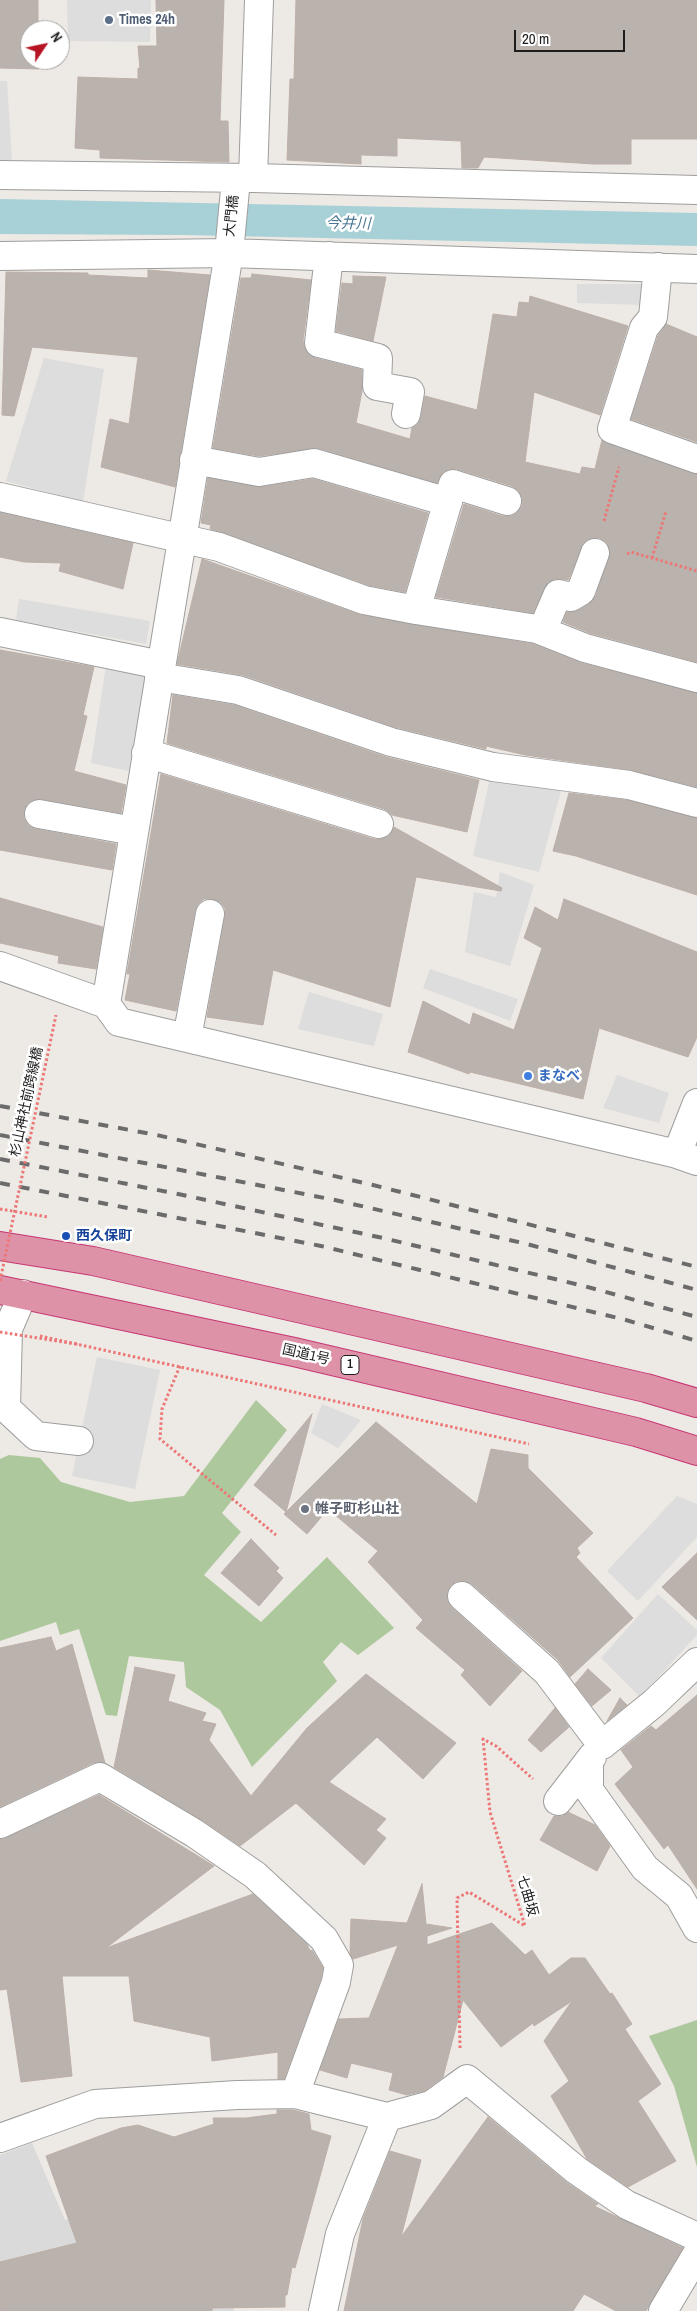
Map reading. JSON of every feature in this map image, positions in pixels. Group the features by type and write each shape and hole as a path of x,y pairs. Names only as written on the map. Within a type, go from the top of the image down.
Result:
{"highway":[{"path":"0,1246 93,1261 646,1388 697,1403"},
{"name":"国道1号","path":"8,1288 294,1352 636,1432 697,1451"}],"street":[{"name":"大門橋","path":"106,1004 194,460 229,253 244,178 259,0"},
{"path":"0,175 244,178 697,190"},
{"path":"0,256 229,253 697,269"},
{"path":"329,256 319,344 378,358 377,386 410,392 406,414"},
{"path":"658,267 653,318 644,328 612,430 697,459"},
{"path":"194,460 259,472 314,463 448,502"},
{"path":"416,610 453,484 507,501"},
{"path":"0,497 182,537 219,547 364,600 539,630 585,648 697,678"},
{"path":"539,630 558,594 571,597 581,591 595,553"},
{"path":"0,632 238,690 390,742 493,767 629,785 697,803"},
{"path":"146,753 379,824"},
{"path":"39,814 134,831"},
{"path":"187,1038 210,914"},
{"path":"0,966 106,1004 119,1022 687,1158 697,1104"},
{"path":"8,1288 3,1330 6,1408 36,1436 79,1441"},
{"path":"462,1596 548,1672 595,1753 589,1790 645,1868 679,1896 696,1926"},
{"path":"558,1801 595,1753 654,1703 697,1662"},
{"path":"0,1824 100,1777 194,1833 255,1875 324,1939 339,1965 336,1982 295,2094"},
{"path":"0,2138 95,2104 237,2095 295,2094 387,2117 432,2105 464,2067 576,2170 620,2200 697,2237"},
{"path":"323,2311 340,2234 387,2117"},
{"path":"663,2311 697,2254"}],"path":[{"path":"629,435 595,553 622,556 631,552 697,570"},
{"path":"652,558 666,511"},
{"name":"杉山神社前跨線橋","path":"8,1288 56,1015"},
{"path":"3,1330 75,1344"},
{"path":"3,1330 180,1366 531,1444"},
{"path":"180,1366 162,1409 160,1439 276,1535"},
{"name":"七曲坂","path":"464,2067 457,1898 469,1892 525,1926 490,1812 483,1739 496,1746 558,1801"}],"shaded area":[{"name":"Times 24h","path":"67,0 151,0 150,42 70,41 70,20 67,20"},
{"path":"0,81 7,81 12,160 0,160"},
{"path":"577,284 648,284 644,305 577,303"},
{"path":"44,358 104,369 83,502 6,481"},
{"path":"19,599 150,621 146,644 16,620"},
{"path":"106,666 146,675 129,771 91,763"},
{"path":"490,778 561,791 539,872 473,856"},
{"path":"500,872 534,885 510,966 465,952 474,892 496,897"},
{"path":"430,969 518,999 510,1021 423,988"},
{"path":"309,992 383,1014 374,1046 298,1029"},
{"path":"617,1075 669,1093 659,1123 603,1108"},
{"path":"97,1357 160,1370 135,1489 72,1476"},
{"path":"322,1404 361,1420 338,1448 311,1433"},
{"path":"677,1496 697,1504 697,1537 638,1601 607,1571"},
{"path":"658,1594 697,1630 697,1635 640,1697 601,1658"},
{"path":"32,2143 65,2220 174,2184 237,2244 234,2311 0,2311 0,2155"}],"green space":[{"path":"256,1400 287,1430 222,1513 241,1532 204,1575 261,1622 327,1557 394,1628 358,1655 341,1642 323,1662 337,1681 252,1767 220,1710 186,1687 184,1662 129,1656 117,1716 106,1715 79,1629 60,1635 56,1622 0,1641 0,1459 9,1455 40,1458 61,1482 130,1502 184,1496"},
{"path":"697,2020 697,2167 674,2086 649,2036"}],"water":[{"name":"今井川","path":"0,199 697,213 697,246 183,235 0,234"}],"building":[{"path":"0,0 38,0 38,20 20,20 20,69 0,68"},
{"path":"156,0 224,0 220,121 228,121 229,162 100,158 100,150 75,148 78,77 138,79 138,68 140,69 138,46 157,46"},
{"path":"296,0 697,0 697,139 631,139 631,164 593,164 484,157 478,168 462,168 461,141 397,138 397,156 361,155 361,164 287,160 290,79 294,79"},
{"path":"148,270 210,275 175,487 101,467 110,419 129,424 138,357 32,347 14,416 2,415 6,272 88,273 88,275 148,278"},
{"path":"252,274 311,280 303,341 305,349 315,358 362,370 362,391 356,423 410,439 412,428 418,424 421,417 425,396 477,410 493,314 517,317 519,302 529,303 530,296 628,326 600,415 534,392 525,462 580,474 582,467 595,469 602,440 697,474 697,662 590,633 563,622 567,612 579,610 589,604 596,596 610,551 607,543 600,538 592,538 585,541 568,580 555,579 548,582 533,613 436,597 464,504 502,516 511,516 517,513 522,506 522,498 519,491 512,486 457,469 449,469 443,472 437,483 318,448 259,456 213,448 241,278 251,278"},
{"path":"353,276 386,277 373,341 336,331 342,283 353,284"},
{"path":"666,324 697,337 697,442 631,419 658,336"},
{"path":"208,478 261,487 313,479 428,513 405,592 368,585 210,529 211,525 201,523"},
{"path":"0,513 133,543 123,589 59,571 61,563 24,562 0,557"},
{"path":"202,559 361,615 533,644 581,663 697,693 697,787 631,770 525,755 486,746 486,749 395,727 243,675 177,664"},
{"path":"0,650 94,667 83,715 87,716 74,771 126,785 121,813 41,799 33,800 27,804 24,811 24,819 29,826 36,829 116,844 112,870 0,850"},
{"path":"173,695 234,705 386,757 479,780 467,832 392,815 384,809 167,743"},
{"path":"161,774 374,839 382,839 389,836 394,827 502,888 501,891 416,877 390,1007 273,970 263,1025 207,1017 225,916 225,908 220,902 212,899 204,899 198,904 195,911 176,1011 125,1000 130,974 127,974"},
{"path":"569,793 626,800 697,818 697,895 576,856 553,851"},
{"path":"0,898 103,927 96,969 58,963 59,956 0,943"},
{"path":"564,899 697,952 697,1037 688,1057 599,1028 583,1099 470,1072 469,1074 408,1052 423,1001 470,1025 473,1013 514,1030 542,948 524,938 535,907 558,920"},
{"path":"312,1414 286,1512 254,1485"},
{"path":"376,1422 477,1504 491,1449 528,1455 528,1468 593,1533 577,1548 580,1553 576,1557 633,1618 570,1677 558,1660 472,1584 465,1581 457,1581 450,1586 447,1593 447,1600 451,1607 522,1671 490,1706 461,1675 465,1670 416,1628 423,1620 368,1562 378,1551 328,1509 307,1534 284,1514"},
{"path":"251,1539 279,1568 276,1571 283,1578 259,1606 221,1573"},
{"path":"697,1553 697,1620 662,1587"},
{"path":"51,1637 56,1651 72,1644 105,1763 93,1763 0,1807 0,1648"},
{"path":"135,1667 175,1675 168,1701 206,1713 202,1721 216,1724 209,1740 251,1796 307,1728 366,1674 456,1743 423,1779 377,1737 329,1782 386,1819 376,1830 386,1838 364,1865 296,1803 240,1846 202,1820 114,1767"},
{"path":"588,1669 611,1690 592,1706 575,1684"},
{"path":"697,1695 697,1889 668,1845 664,1849 615,1784 633,1767 621,1750 651,1726 656,1730"},
{"path":"620,1698 627,1705 607,1721"},
{"path":"555,1708 569,1727 541,1752 528,1740"},
{"path":"99,1795 214,1866 106,1948 253,1894 307,1944 310,1951 312,1950 323,1968 321,1978 284,2079 278,2079 278,2052 212,2061 210,2037 134,2021 129,1976 62,1976 72,2076 21,2082 7,1989 0,1990 0,1839"},
{"path":"568,1812 595,1825 610,1846 597,1871 540,1840 554,1816 563,1816"},
{"path":"422,1884 426,1924 452,1928 427,1936 427,1945 492,1923 525,1955 532,1950 549,1975 571,1958 585,1958 610,1994 612,1993 632,2024 625,2029 661,2084 638,2101 676,2161 628,2187 587,2159 551,2096 569,2081 544,2041 572,2001 534,2026 533,2023 501,2047 463,2000 443,2077 424,2091 407,2095 389,2090 393,2073 351,2063 347,2078 320,2070 339,2019 369,2018 398,1945 353,1959 350,1954 351,1919 407,1923"},
{"path":"277,2110 293,2110 309,2114 311,2130 331,2136 295,2268 292,2267 287,2295 285,2295 285,2307 212,2308 212,2311 0,2311 0,2262 77,2243 46,2156 121,2128 138,2125 174,2137 214,2124 213,2118 246,2118 277,2114"},
{"path":"488,2117 566,2182 598,2204 594,2206 683,2248 646,2311 616,2311 584,2294 573,2311 344,2311 363,2219 390,2151 421,2160 401,2237"}],"railway":[{"path":"0,1106 157,1135 373,1185 697,1267"},
{"path":"0,1135 335,1200 527,1244 697,1290"},
{"path":"0,1159 178,1194 383,1238 584,1286 697,1317"},
{"path":"0,1183 321,1246 626,1320 697,1341"}],"place":[{"name":"Times 24h","path":"109,20"},
{"name":"まなべ","path":"528,1076"},
{"name":"西久保町","path":"66,1236"},
{"name":"帷子町杉山社","path":"305,1509"}]}
